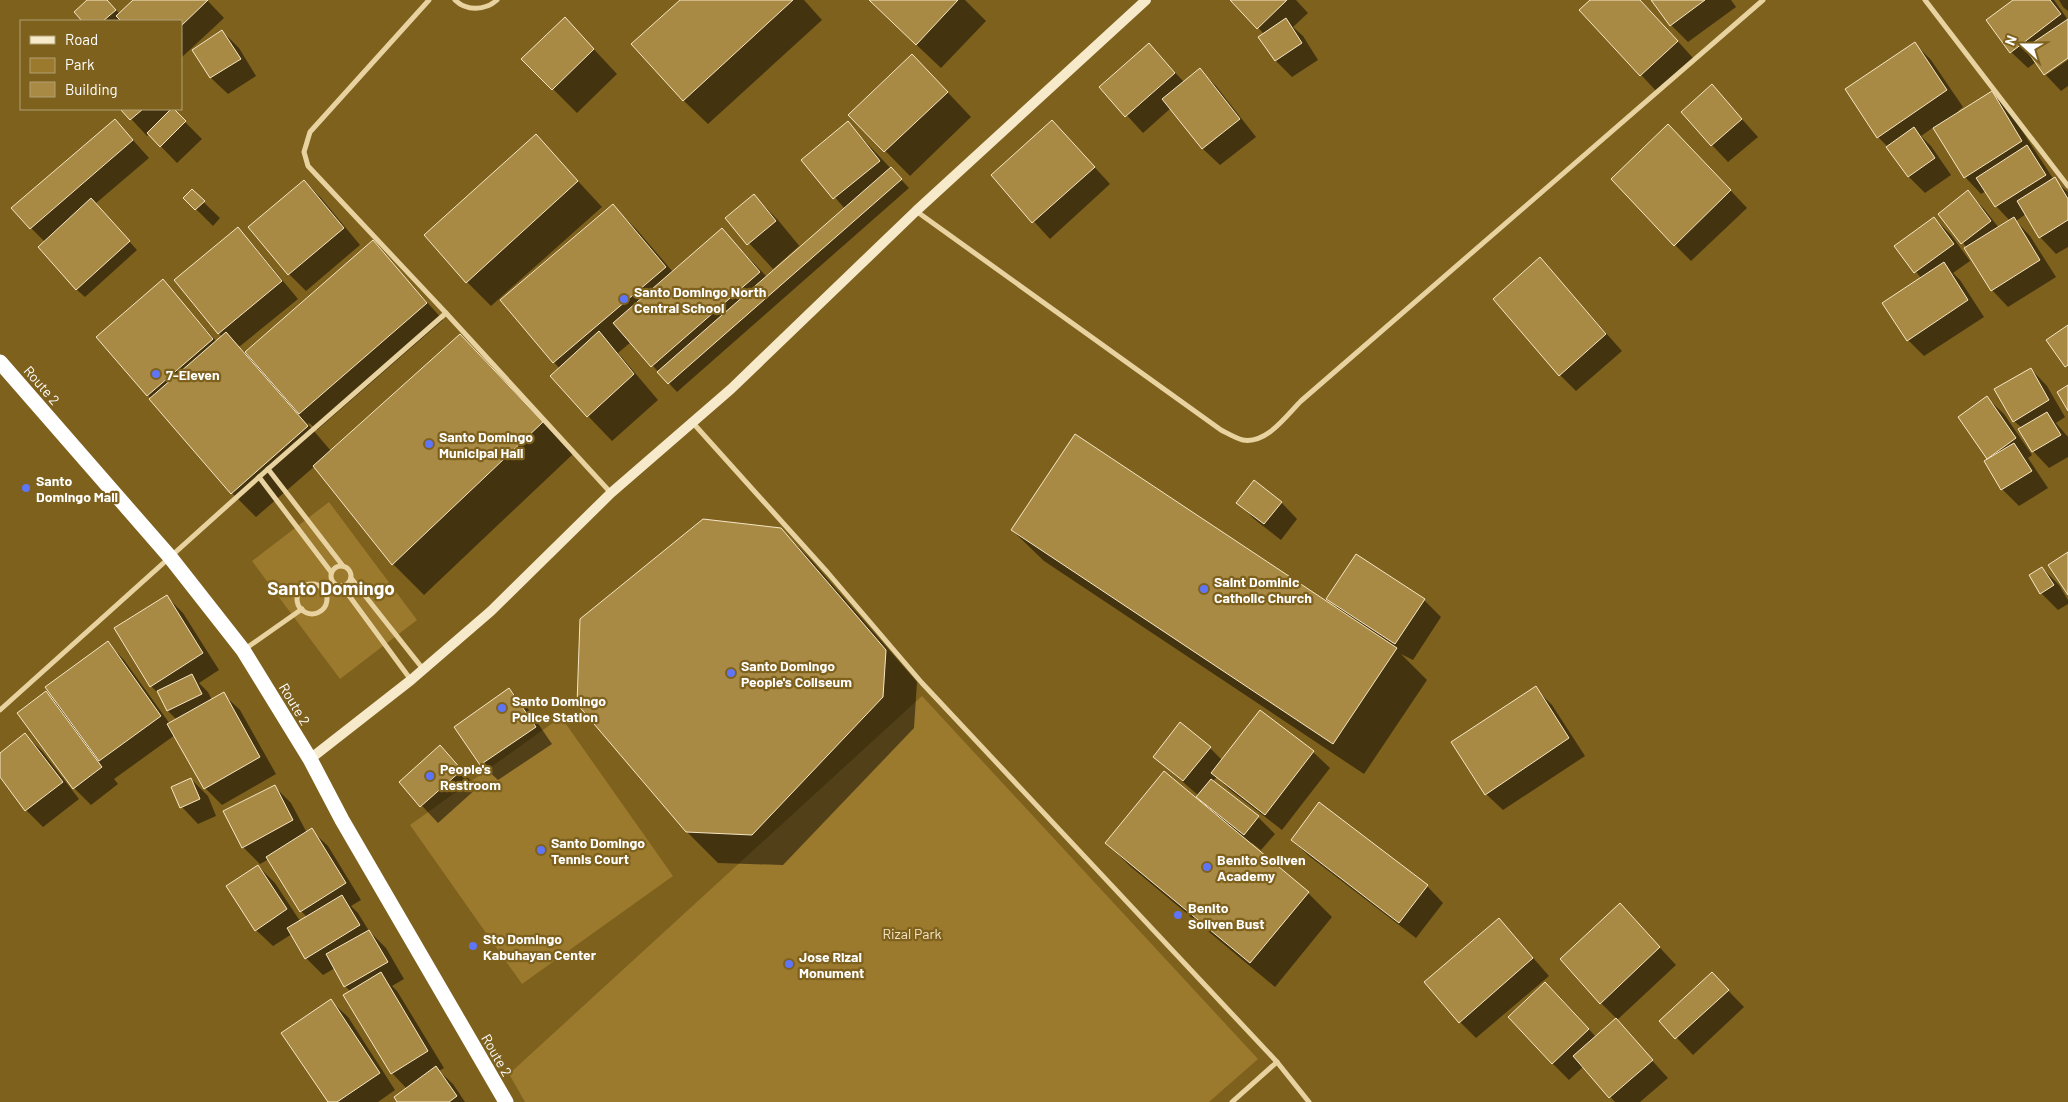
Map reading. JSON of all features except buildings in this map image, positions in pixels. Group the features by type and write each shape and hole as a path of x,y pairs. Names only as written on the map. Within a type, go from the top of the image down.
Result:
{"highway":[{"name":"Route 2","path":"0,362 170,557 243,650 310,759 347,828 506,1102"}],"street":[{"path":"429,0 310,132 304,152 308,166 611,493"},
{"path":"455,0 463,7 473,9 497,0"},
{"path":"310,759 411,680 491,611 611,493 693,423 916,211 1146,0"},
{"path":"916,211 1220,430 1241,440 1254,440 1271,431 1301,401 1763,0"},
{"path":"1925,0 2068,186"},
{"path":"0,710 268,469 446,313"},
{"path":"693,423 828,573 922,682 1277,1062 1309,1102"},
{"path":"268,469 342,566 349,569 351,578 423,669"},
{"path":"260,477 332,572 333,583"},
{"path":"332,572 336,567 342,566"},
{"path":"342,586 348,584 351,578"},
{"path":"323,589 333,583 342,586 411,680"},
{"path":"311,584 320,586 323,589 327,598 320,612 311,613 302,609 299,605 298,596 303,588 311,584"},
{"path":"243,650 302,609"},
{"path":"1232,1102 1277,1062"}],"green space":[{"path":"329,502 417,620 340,679 252,561"},
{"name":"Rizal Park","path":"922,696 1258,1059 1209,1102 525,1102 509,1074"},
{"name":"Santo Domingo Tennis Court","path":"561,717 673,876 522,984 410,825"}],"place":[{"name":"Santo Domingo North Central School","path":"624,299"},
{"name":"7-Eleven","path":"156,374"},
{"name":"Santo Domingo Municipal Hall","path":"429,444"},
{"name":"Santo Domingo Mall","path":"26,488"},
{"name":"Saint Dominic Catholic Church","path":"1204,589"},
{"name":"Santo Domingo People's Coliseum","path":"731,673"},
{"name":"Santo Domingo Police Station","path":"502,708"},
{"name":"People's Restroom","path":"430,776"},
{"name":"Santo Domingo Tennis Court","path":"541,850"},
{"name":"Benito Soliven Academy","path":"1207,867"},
{"name":"Benito Soliven Bust","path":"1178,915"},
{"name":"Sto Domingo Kabuhayan Center","path":"473,946"},
{"name":"Jose Rizal Monument","path":"789,964"}],"district":[{"name":"Santo Domingo","path":"331,587"}]}
